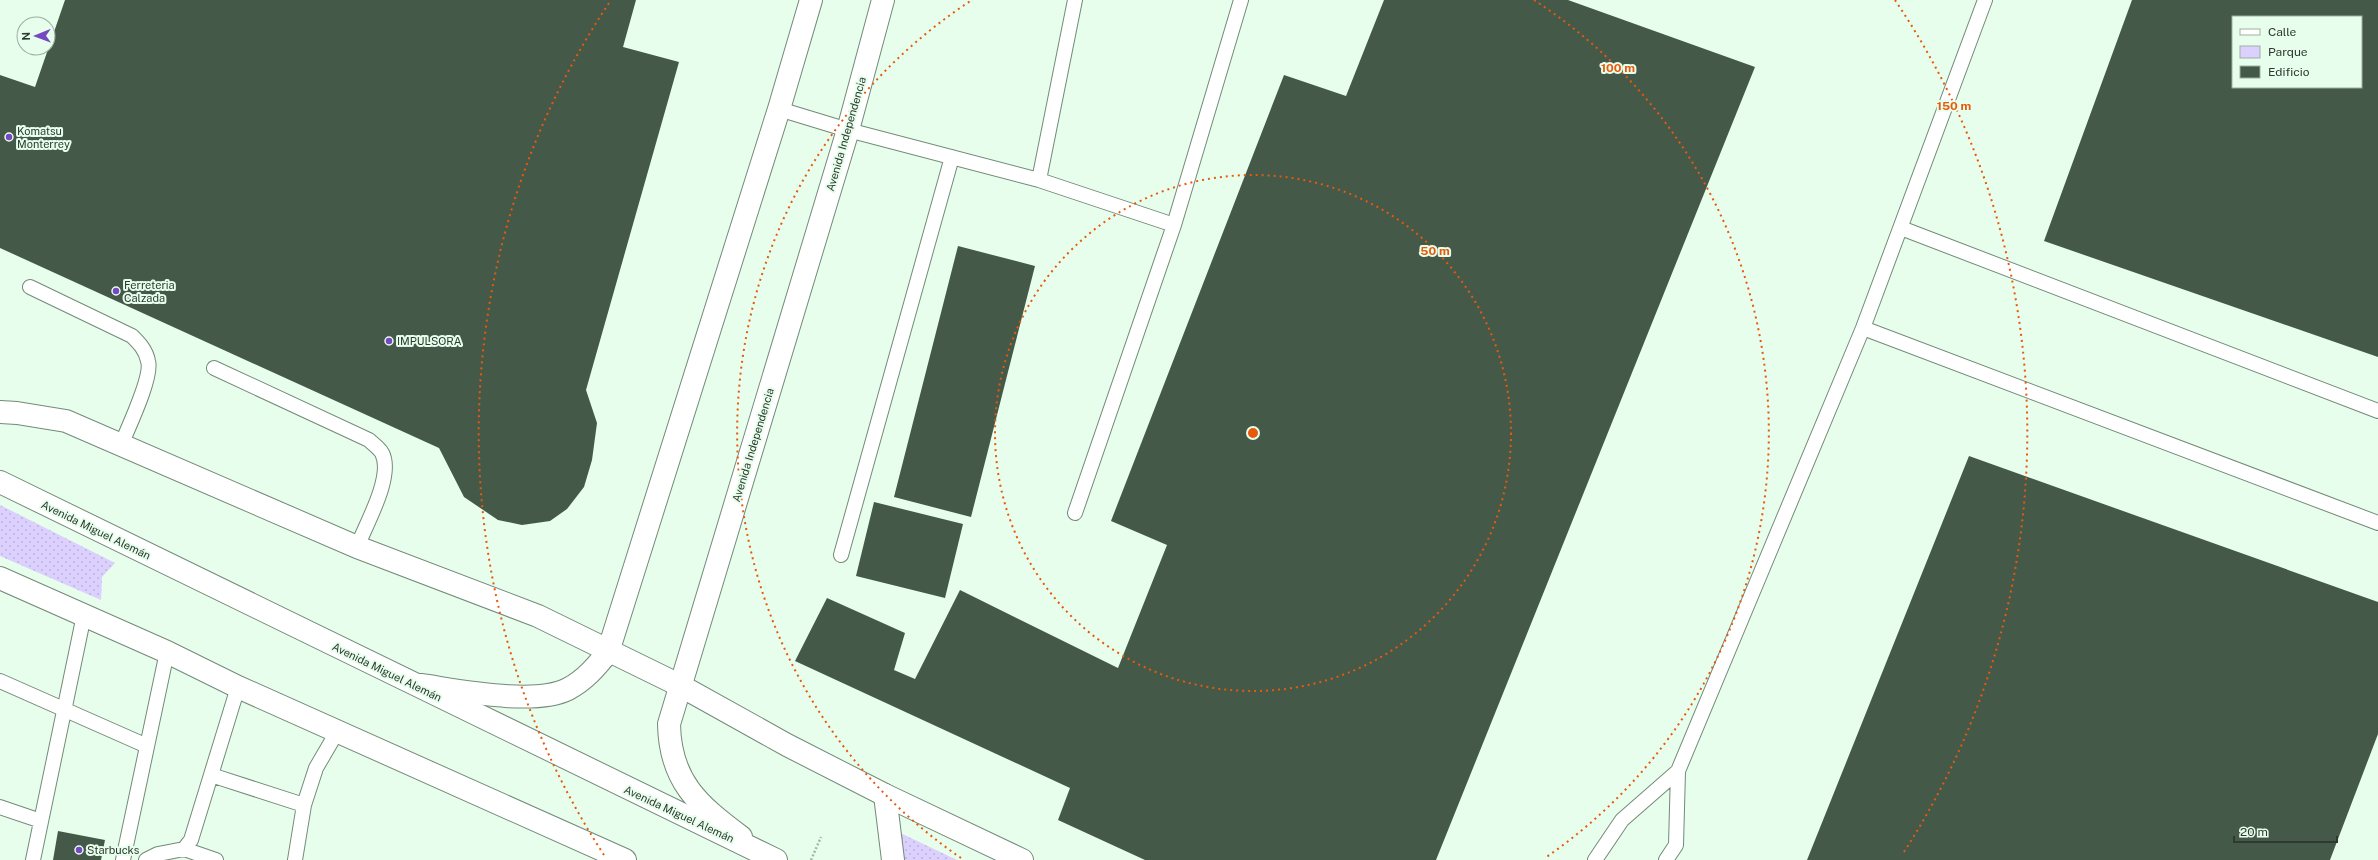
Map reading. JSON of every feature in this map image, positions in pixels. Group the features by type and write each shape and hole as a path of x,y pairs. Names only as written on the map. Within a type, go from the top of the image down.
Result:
{"main road":[{"path":"413,684 500,696 539,696 566,690 588,677 608,652 779,109 811,0"},
{"name":"Avenida Independencia","path":"771,858 716,818 679,776 669,743 669,724 848,130 883,0"},
{"path":"0,412 17,413 66,421 357,547 538,616 608,652 681,686 787,745 885,795 1022,860"},
{"name":"Avenida Miguel Alemán","path":"0,482 771,858"},
{"path":"0,578 167,652 238,687 337,732 625,860"},
{"path":"885,795 893,860"}],"lane":[{"path":"1038,180 1075,0"},
{"path":"1075,513 1174,225 1241,0"},
{"path":"1666,860 1676,845 1678,771 1863,328 1985,0"},
{"path":"779,109 848,130 1038,180 1174,225"},
{"path":"841,555 952,157"},
{"path":"1900,228 2378,411"},
{"path":"30,287 132,336 144,348 149,362 147,380 121,445"},
{"path":"1863,328 2378,523"},
{"path":"214,368 369,440 382,453 386,470 357,547"},
{"path":"33,860 84,615"},
{"path":"123,860 167,652"},
{"path":"0,681 147,746"},
{"path":"184,849 191,840 238,687"},
{"path":"295,860 304,805 316,768 337,732"},
{"path":"1595,860 1622,820 1678,771"},
{"path":"211,775 304,805"},
{"path":"0,807 41,821"},
{"path":"146,860 158,854 184,849 216,860"}],"path":[{"path":"811,860 821,837"}],"green space":[{"path":"0,505 115,563 102,577 101,600 0,556"},
{"path":"894,830 957,860 905,860"}],"building":[{"path":"65,0 636,0 623,47 679,62 586,390 597,423 592,460 584,487 567,509 550,521 522,525 498,520 464,497 439,448 0,248 0,75 35,87 46,56 56,56 56,26"},
{"path":"1384,0 1568,0 1755,67 1436,860 1145,860 1058,820 1070,788 795,661 827,598 905,633 894,670 915,679 960,590 1118,668 1167,545 1111,521 1284,75 1346,96"},
{"path":"2132,0 2378,0 2378,357 2044,241"},
{"path":"958,246 1035,266 971,517 894,497"},
{"path":"1969,456 2378,602 2378,734 2330,860 1807,860"},
{"path":"874,502 963,524 945,598 856,576"},
{"name":"Starbucks","path":"58,831 105,840 101,860 53,860"}],"place":[{"name":"Komatsu Monterrey","path":"9,137"},
{"name":"Ferreteria Calzada","path":"116,291"},
{"name":"IMPULSORA","path":"389,341"},
{"name":"Starbucks","path":"79,850"}]}
